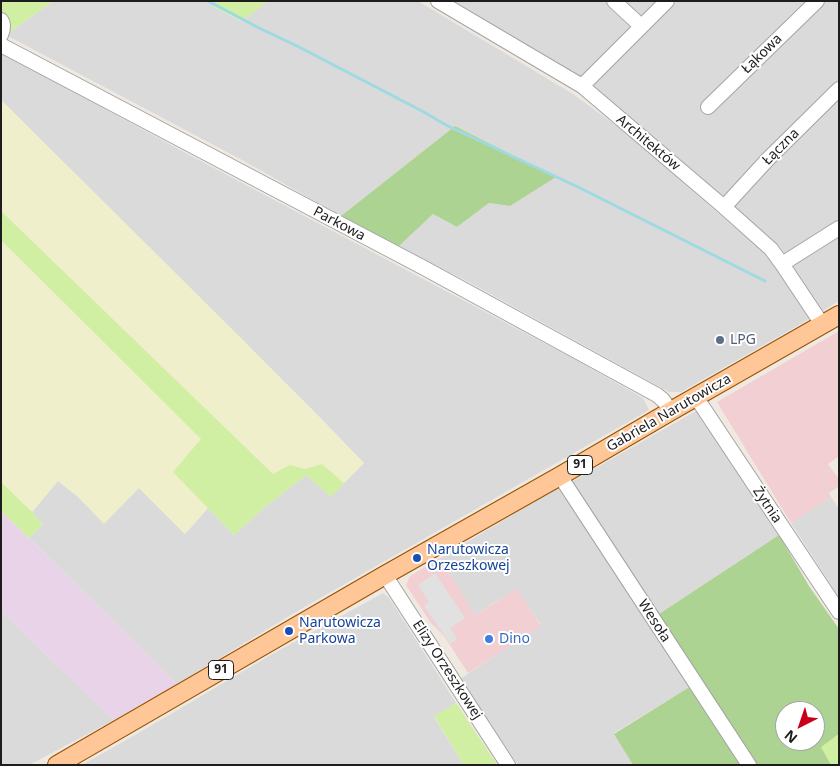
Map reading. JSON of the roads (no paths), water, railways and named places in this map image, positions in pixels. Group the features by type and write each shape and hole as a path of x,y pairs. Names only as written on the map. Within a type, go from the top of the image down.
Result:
{"main road":[{"name":"Gabriela Narutowicza","path":"57,765 839,315"}],"street":[{"name":"Architektów","path":"438,1 582,86 771,249 822,324"},
{"path":"614,1 641,26"},
{"path":"582,86 667,1"},
{"name":"Łąkowa","path":"708,107 817,1"},
{"path":"1,20 3,31 1,35"},
{"name":"Parkowa","path":"1,45 648,390 663,400 672,411"},
{"name":"Łączna","path":"724,207 768,159 839,89"},
{"path":"782,264 839,228"},
{"name":"Żytnia","path":"696,397 839,612"},
{"name":"Wesoła","path":"560,476 749,765"},
{"name":"Elizy Orzeszkowej","path":"386,575 508,765"}],"waterway":[{"path":"208,1 446,125 580,188 765,281"}],"place":[{"name":"LPG","path":"720,340"},
{"name":"Narutowicza Orzeszkowej","path":"417,558"},
{"name":"Narutowicza Parkowa","path":"289,631"},
{"name":"Dino","path":"489,639"}]}
